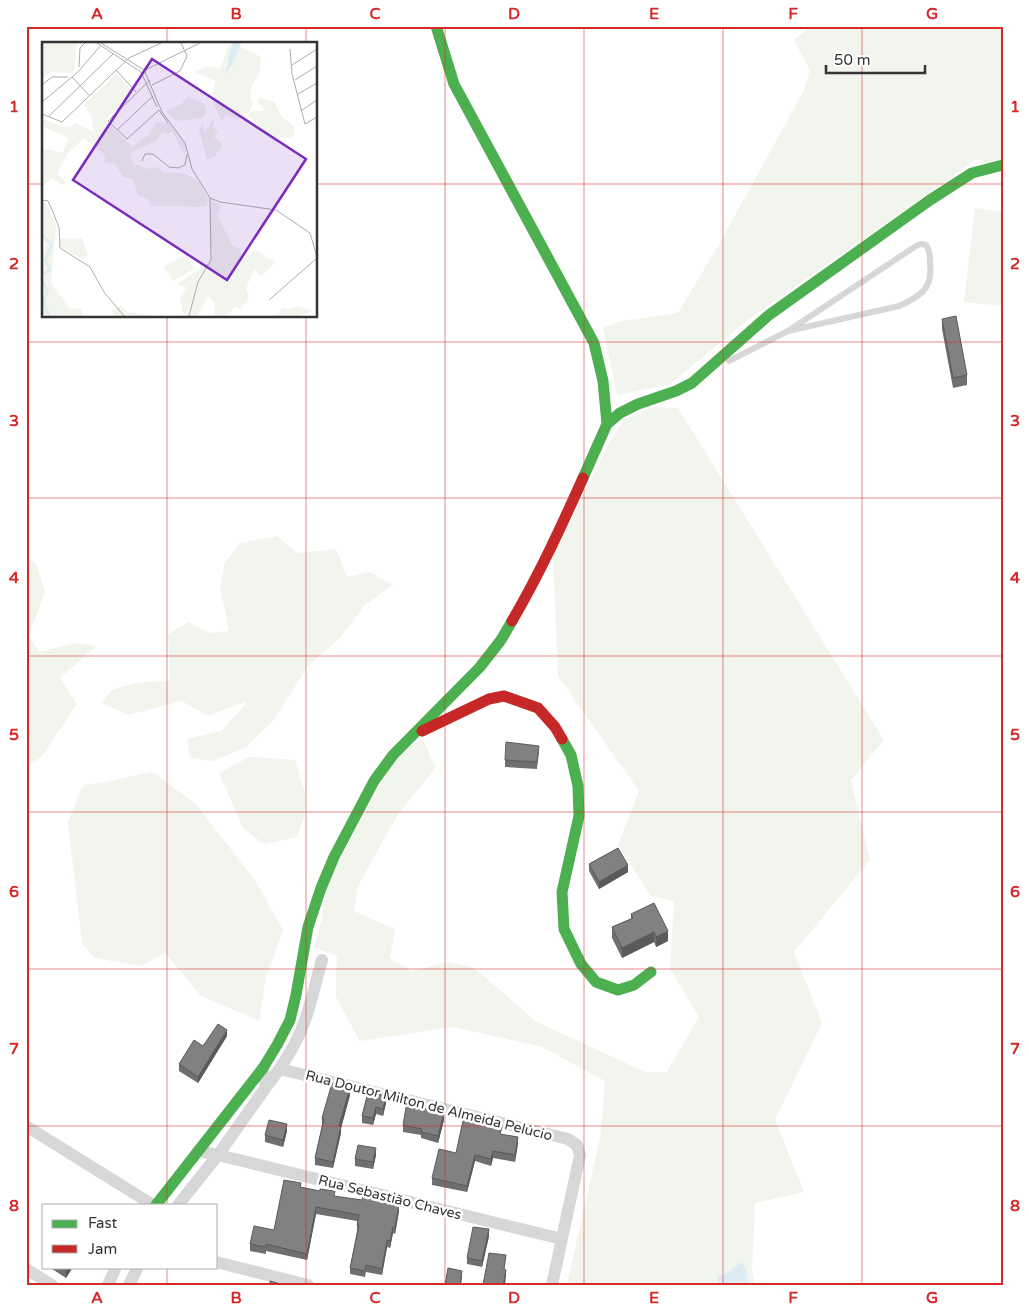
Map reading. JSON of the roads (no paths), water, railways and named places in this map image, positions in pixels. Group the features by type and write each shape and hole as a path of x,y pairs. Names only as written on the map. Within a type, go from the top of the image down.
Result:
{"street":[{"path":"436,26 454,84 594,343 603,381 607,424"},
{"path":"155,1204 263,1068 277,1045 290,1020 308,927 321,888 334,857 374,781 393,755 480,667 501,640 529,592 554,542 607,424 620,413 638,404 676,391 692,383 768,315 930,200 972,173 1003,166"},
{"path":"412,736 489,699 504,696 538,708 555,726 571,755 578,786 578,816 562,892 564,929 580,964 596,982 618,990 634,985 651,972"},
{"path":"179,1204 218,1155 280,1069 297,1040 322,960"},
{"path":"263,1068 266,1087"},
{"name":"Rua Doutor Milton de Almeida Pelúcio","path":"280,1069 568,1138 577,1145 580,1155 562,1239"},
{"path":"26,1126 152,1204"},
{"name":"Rua Sebastião Chaves","path":"198,1151 562,1239"},
{"path":"552,1285 562,1239"},
{"path":"218,1263 260,1279 308,1285"},
{"path":"108,1285 116,1268"},
{"path":"129,1285 138,1268"},
{"path":"26,1270 52,1285"}],"lane":[{"path":"704,373 788,331 916,246 926,245 929,250 931,273 928,284 924,291 913,300 899,306 788,331"}]}
